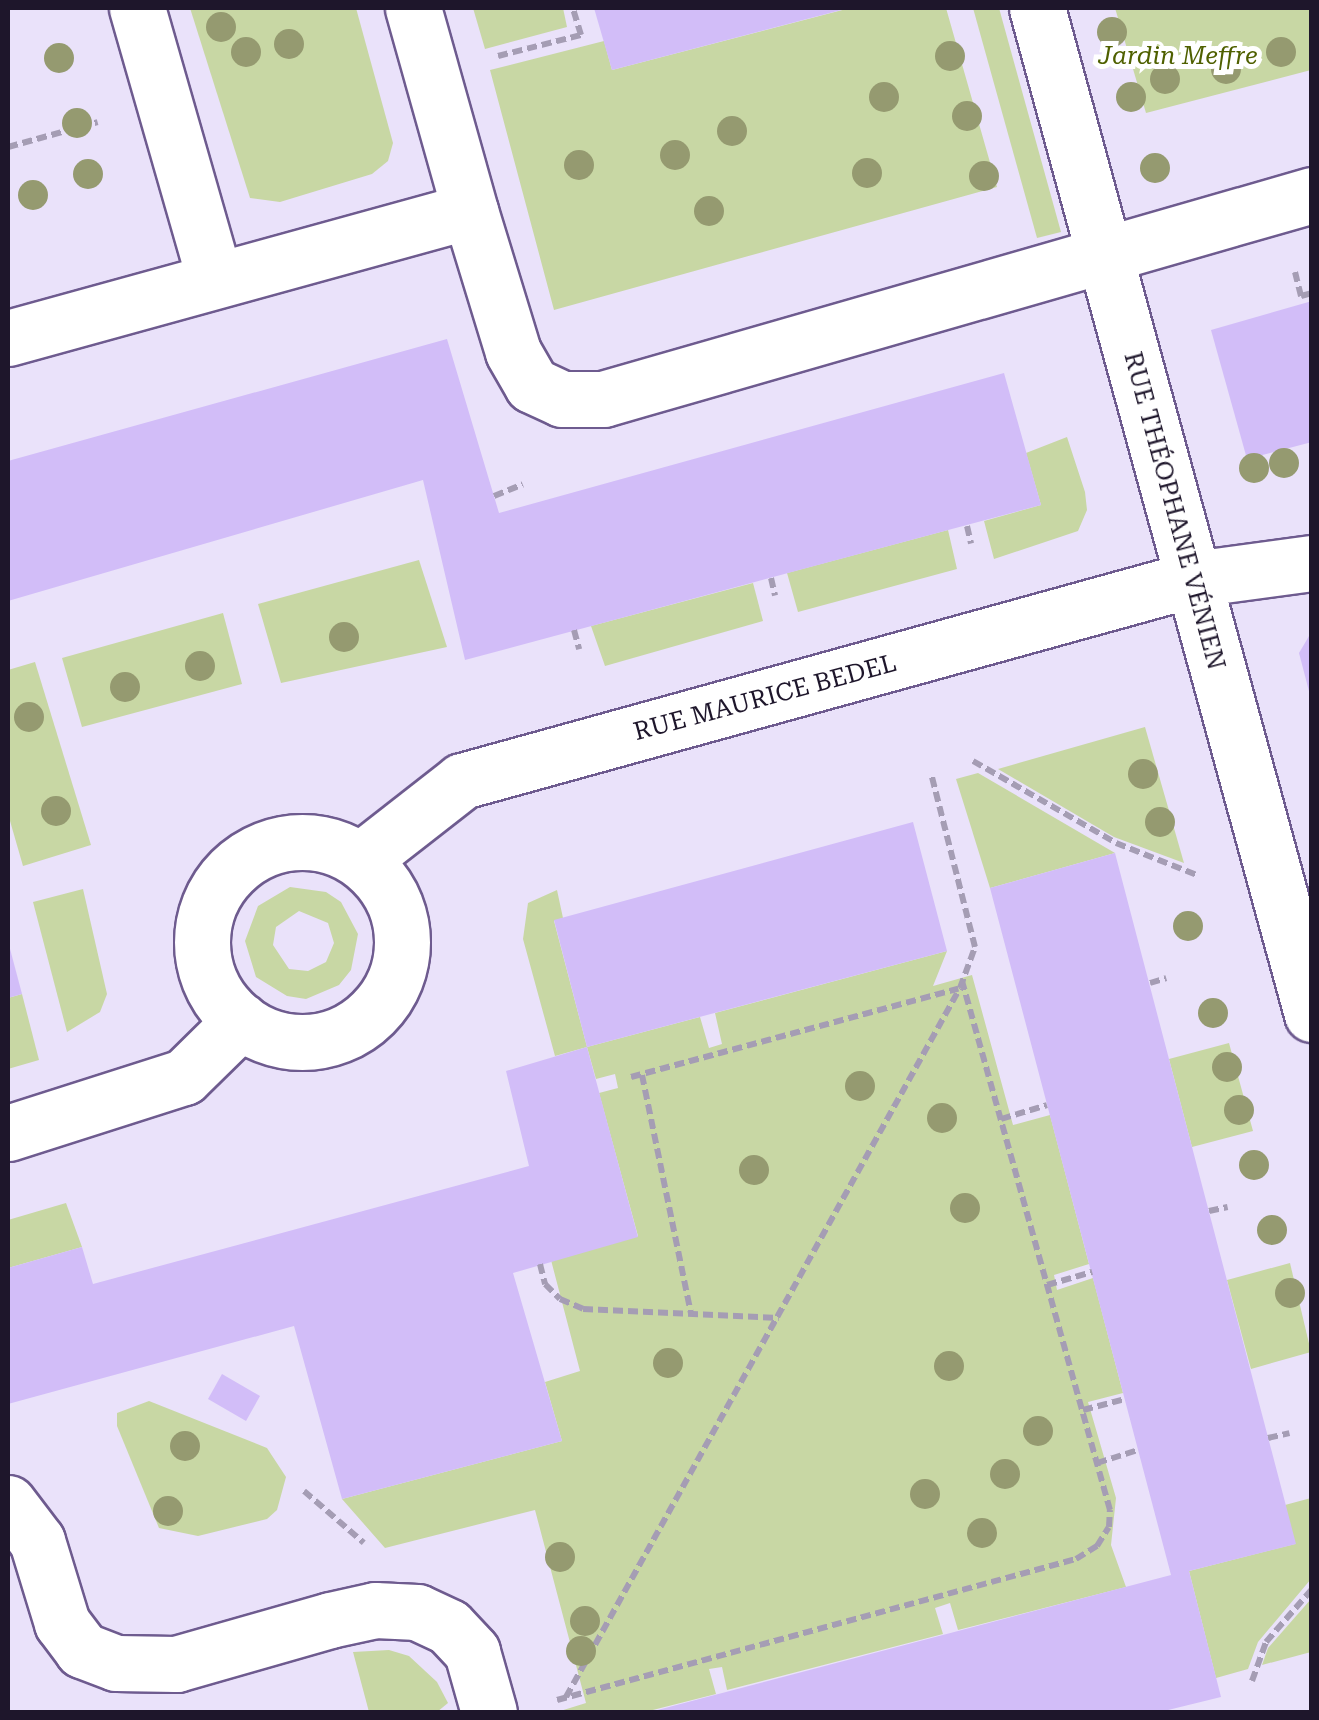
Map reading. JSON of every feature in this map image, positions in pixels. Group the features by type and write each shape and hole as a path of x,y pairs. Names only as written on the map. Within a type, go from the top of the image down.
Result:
{"street":[{"path":"138,8 215,280"},
{"path":"414,8 513,352 532,385 562,399 603,399 1312,195"},
{"name":"RUE THÉOPHANE VÉNIEN","path":"1038,8 1312,1014"},
{"path":"8,338 470,211"},
{"name":"RUE MAURICE BEDEL","path":"360,860 462,781 1193,580 1312,563"},
{"path":"295,842 330,845 360,860 384,882 403,943 398,974 383,1002 331,1038 268,1037 241,1021 217,996 204,964 202,930 212,897 233,868 262,850 295,842"},
{"path":"8,1133 184,1077 241,1021"},
{"path":"8,1503 38,1541 62,1624 82,1650 116,1663 176,1664 375,1610 417,1612 449,1627 472,1652 489,1712"}],"path":[{"path":"480,61 581,34 573,8"},
{"path":"8,147 162,102"},
{"path":"1294,266 1301,296 1312,293"},
{"path":"494,496 523,484"},
{"path":"967,526 971,544"},
{"path":"770,578 775,596"},
{"path":"574,630 579,649"},
{"path":"973,761 1116,844 1198,875"},
{"path":"566,1698 780,1318 961,984 975,946 931,773"},
{"path":"1150,983 1166,978"},
{"path":"631,1077 961,984"},
{"path":"549,1702 1076,1560 1097,1546 1109,1527 1083,1410 961,984"},
{"path":"642,1075 691,1314"},
{"path":"1001,1119 1048,1105"},
{"path":"1209,1210 1228,1207"},
{"path":"540,1264 545,1284 560,1300 583,1308 780,1318"},
{"path":"1048,1285 1092,1272"},
{"path":"1083,1410 1125,1399"},
{"path":"1268,1438 1289,1433"},
{"path":"1097,1463 1138,1450"},
{"path":"304,1492 368,1547"},
{"path":"1252,1681 1266,1642 1312,1590"}],"green space":[{"path":"190,8 356,8 393,143 388,161 372,174 280,202 250,198"},
{"path":"473,8 563,8 567,27 485,49"},
{"path":"850,8 946,8 997,187 554,310 490,70 604,41 612,70"},
{"path":"973,8 999,8 1061,232 1037,238"},
{"name":"Jardin Meffre","path":"1115,8 1311,8 1311,70 1146,113"},
{"path":"1067,437 1085,492 1087,510 1078,531 994,559 984,521 1041,505 1026,453"},
{"path":"948,530 957,569 798,612 787,573"},
{"path":"419,560 447,647 281,683 258,604"},
{"path":"753,583 763,621 605,666 591,626"},
{"path":"223,613 242,684 82,727 62,658"},
{"path":"35,662 91,845 23,866 8,814 8,670"},
{"path":"1145,727 1184,863 1114,837 998,769"},
{"path":"978,773 1115,853 990,888 956,779"},
{"path":"290,887 326,892 341,902 358,934 351,970 339,985 306,999 287,996 256,977 245,941 258,906","holes":["299,911 328,923 334,943 326,962 308,971 289,969 273,945 276,927"]},
{"path":"83,889 107,994 100,1012 67,1032 33,902"},
{"path":"557,890 563,918 554,921 587,1047 555,1056 523,939 528,903"},
{"path":"947,951 933,986 972,975 1013,1125 1050,1115 1089,1264 1054,1275 1057,1290 1093,1278 1123,1393 1088,1402 1116,1498 1111,1545 1126,1587 958,1630 950,1603 935,1608 943,1634 727,1690 722,1667 709,1669 716,1694 645,1712 557,1712 586,1703 535,1510 385,1548 342,1499 562,1441 545,1382 580,1371 551,1260 638,1236 599,1093 618,1088 615,1074 596,1079 587,1047 700,1017 709,1048 722,1044 715,1013"},
{"path":"22,994 39,1060 8,1069 8,998"},
{"path":"1229,1043 1253,1131 1192,1147 1169,1059"},
{"path":"66,1203 82,1247 8,1268 8,1220"},
{"path":"1290,1263 1311,1352 1251,1369 1227,1280"},
{"path":"149,1401 267,1448 286,1477 277,1510 267,1519 198,1536 159,1528 117,1426 117,1413"},
{"path":"1311,1498 1311,1579 1258,1642 1248,1669 1216,1678 1189,1571 1295,1544 1285,1505"},
{"path":"1311,1599 1311,1652 1262,1665 1268,1648"},
{"path":"389,1650 409,1656 437,1682 448,1703 437,1712 369,1712 353,1652"}],"building":[{"path":"594,8 845,8 845,9 612,70"},
{"path":"1312,301 1312,442 1247,459 1211,330"},
{"path":"447,339 499,513 1004,373 1041,505 465,660 423,480 8,601 8,461"},
{"path":"1312,631 1312,695 1310,695 1299,653"},
{"path":"913,822 947,951 587,1047 554,920"},
{"path":"1115,853 1296,1544 1189,1571 1221,1697 1160,1712 650,1712 1171,1575 990,888"},
{"path":"8,945 22,994 8,998"},
{"path":"587,1047 638,1237 513,1273 562,1441 342,1499 294,1326 8,1404 8,1268 82,1247 93,1284 529,1166 506,1071"},
{"path":"222,1374 260,1396 246,1421 208,1399"}]}
